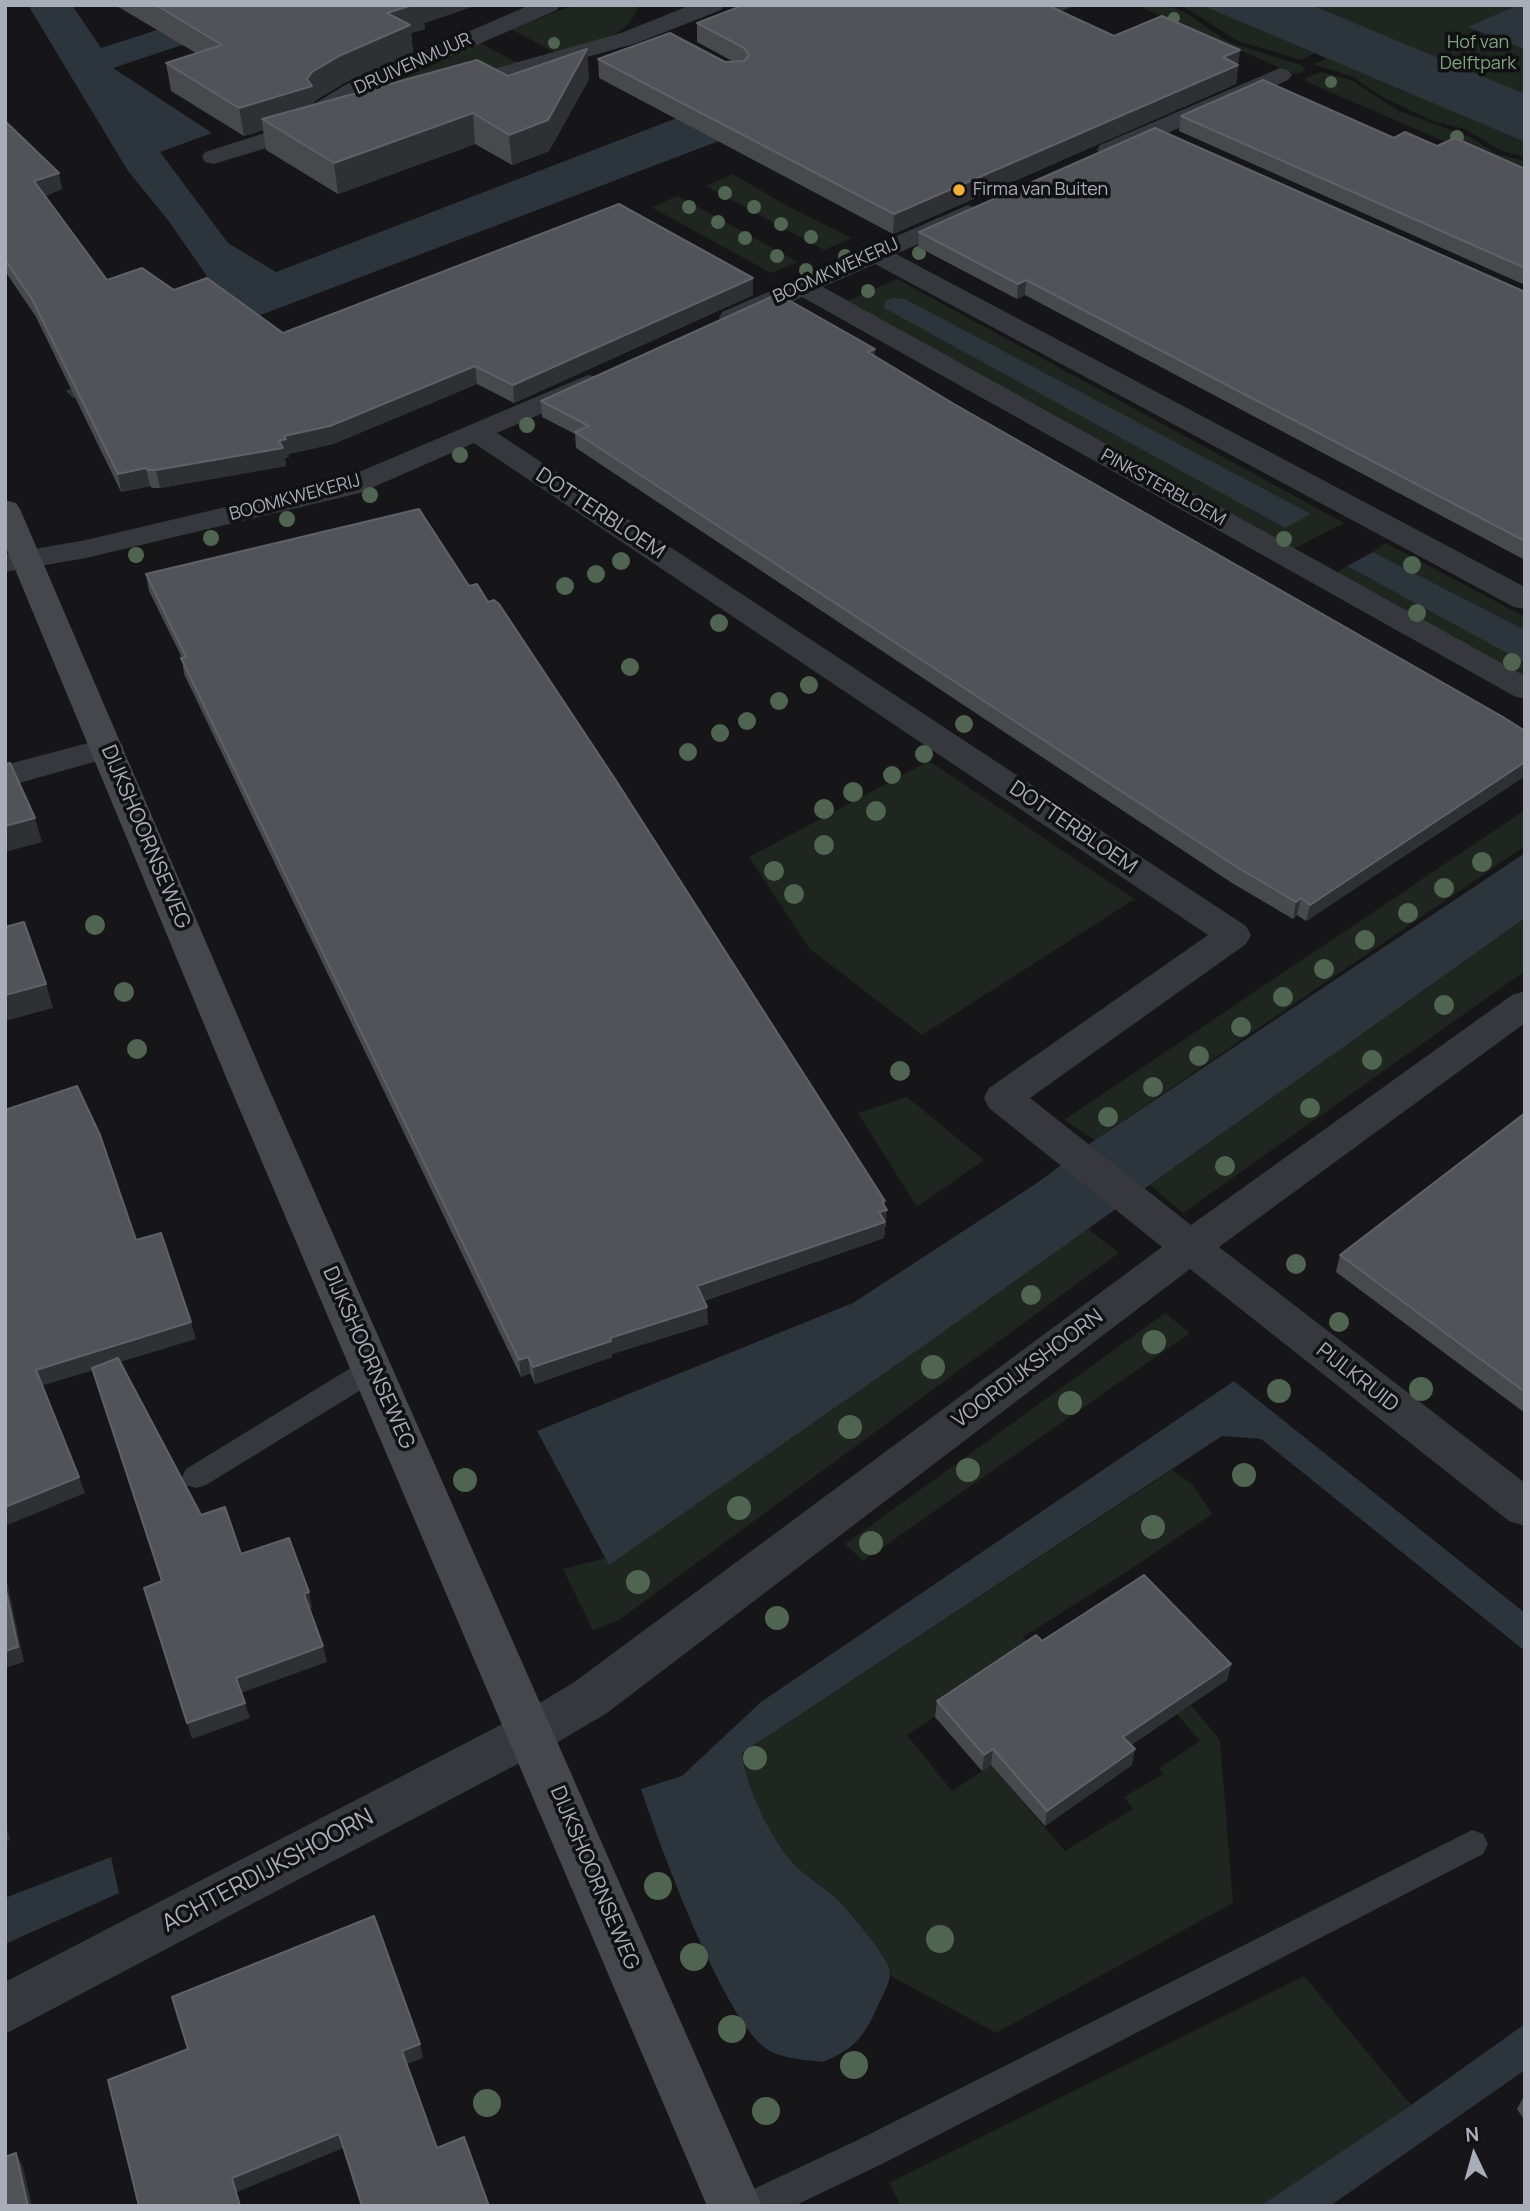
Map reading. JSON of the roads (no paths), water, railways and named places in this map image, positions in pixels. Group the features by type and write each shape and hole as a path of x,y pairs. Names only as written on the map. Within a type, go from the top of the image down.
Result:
{"street":[{"name":"DRUIVENMUUR","path":"281,134 353,90 549,5"},
{"path":"655,5 649,28 673,41"},
{"name":"DRUIVENMUUR","path":"429,94 612,43 713,5"},
{"path":"1089,159 1280,75"},
{"name":"DRUIVENMUUR","path":"214,157 281,134 362,112"},
{"path":"1152,131 1177,142"},
{"name":"BOOMKWEKERIJ","path":"715,326 989,204"},
{"path":"876,254 1525,600"},
{"name":"PINKSTERBLOEM","path":"802,286 1525,689"},
{"name":"BOOMKWEKERIJ","path":"16,561 86,549 350,487 615,371"},
{"name":"DOTTERBLOEM","path":"478,433 1233,935 1003,1098 1177,1237"},
{"name":"DIJKSHOORNSEWEG","path":"5,509 16,561 107,748 242,1069 735,2206"},
{"path":"5,776 107,748"},
{"name":"VOORDIJKSHOORN","path":"531,1733 590,1698 1177,1237 1525,1004"},
{"name":"PIJLKRUID","path":"1177,1237 1525,1508"},
{"name":"ACHTERDIJKSHOORN","path":"5,2009 531,1733"}],"lane":[{"path":"196,1477 372,1369"},
{"path":"755,2206 897,2138 1472,1844"}],"place":[{"name":"Firma van Buiten","path":"959,190"}],"park label":[{"name":"Hof van Delftpark","path":"1478,53"}]}
